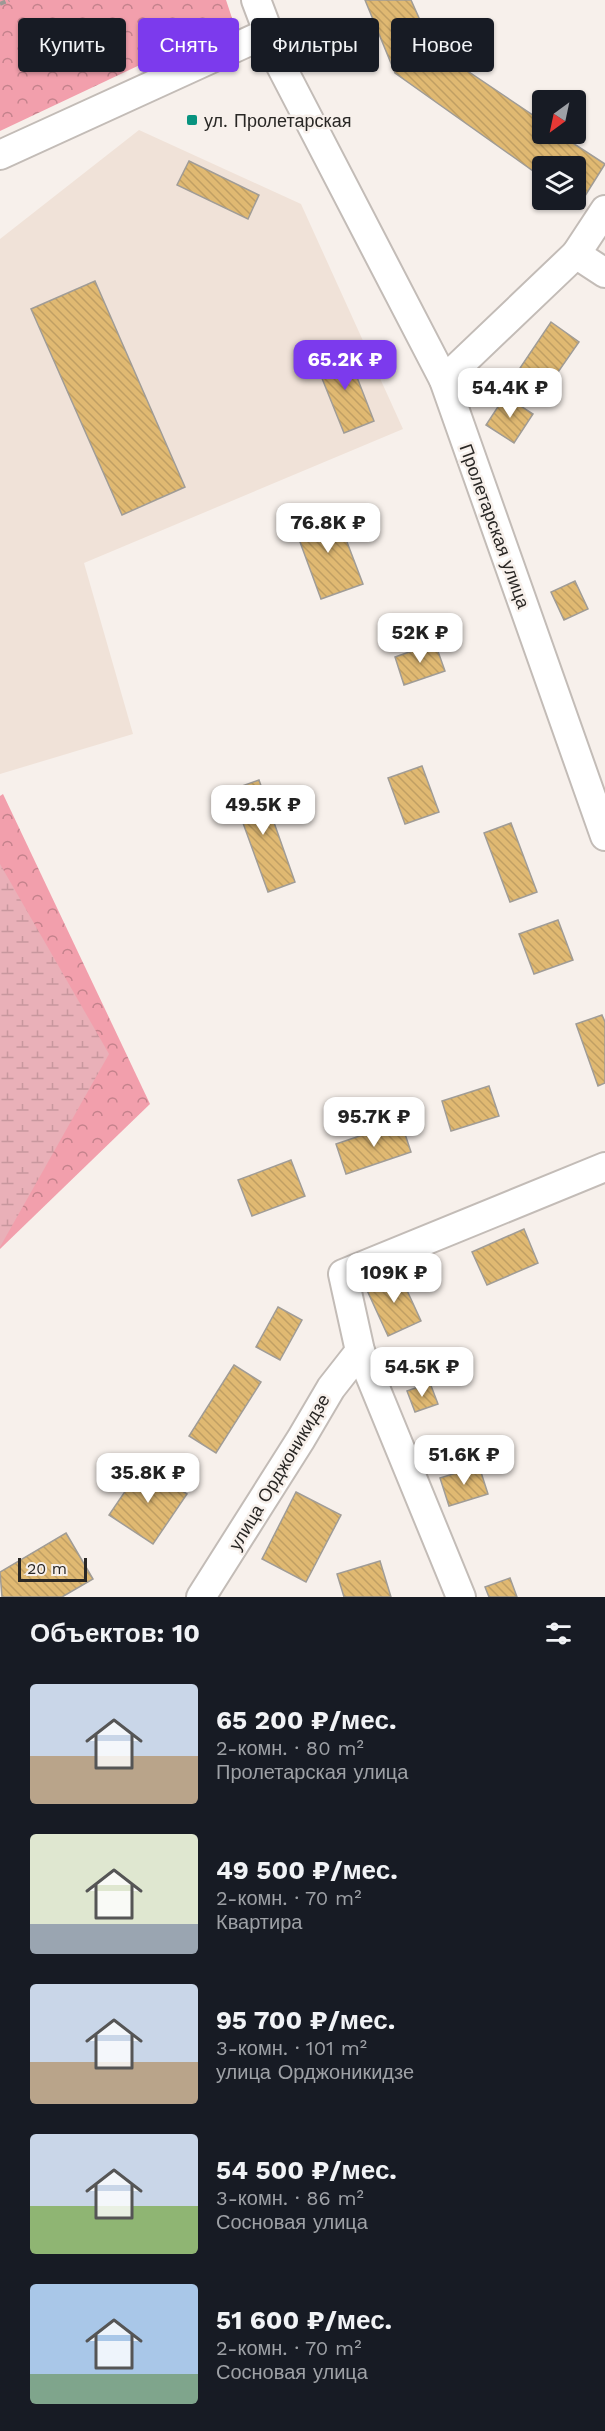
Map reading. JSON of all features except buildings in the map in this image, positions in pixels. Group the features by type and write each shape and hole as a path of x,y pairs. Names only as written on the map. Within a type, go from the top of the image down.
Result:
{"street":[{"name":"Пролетарская улица","path":"256,0 262,18"},
{"path":"0,155 251,40"},
{"name":"Пролетарская улица","path":"284,72 444,380 605,836"},
{"path":"444,380 576,254 605,210"},
{"path":"576,254 605,273"},
{"path":"461,1597 360,1350 343,1274 605,1167"},
{"name":"улица Орджоникидзе","path":"201,1597 302,1439 331,1388 360,1350"}],"path":[{"path":"0,4 9,0"}],"shaded area":[{"path":"139,130 301,204 403,429 84,563 133,734 0,774 0,239"}],"green space":[{"path":"0,0 226,0 232,18 138,18 138,66 126,72 126,18 18,18 18,72 125,72 0,131"},
{"path":"3,794 150,1104 0,1249 0,796"},
{"path":"0,864 109,1054 0,1247"}],"place":[{"name":"ул. Пролетарская","path":"192,120"}]}
